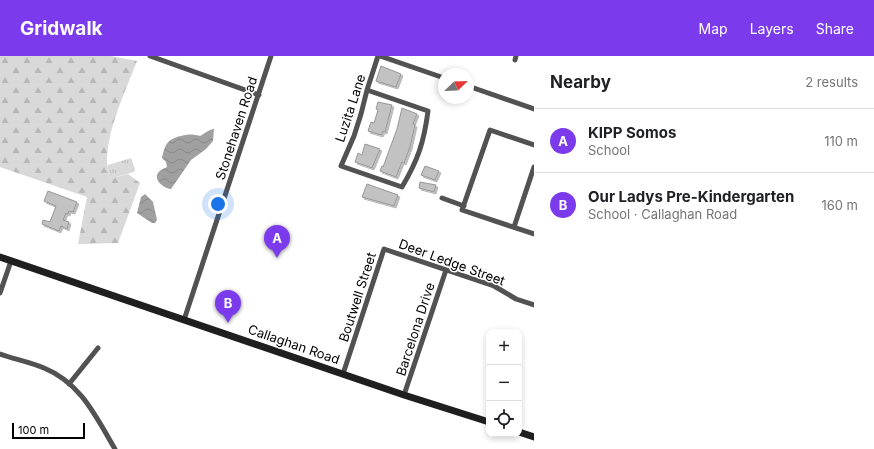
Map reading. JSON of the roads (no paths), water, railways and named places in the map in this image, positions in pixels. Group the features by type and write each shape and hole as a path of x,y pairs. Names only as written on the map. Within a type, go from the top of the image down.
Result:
{"main road":[{"name":"Callaghan Road","path":"0,257 404,395 486,421"},
{"path":"522,433 534,437"}],"street":[{"path":"150,56 259,95"},
{"name":"Stonehaven Road","path":"184,320 271,56"},
{"path":"379,56 438,76"},
{"name":"Luzita Lane","path":"367,90 428,111 420,153 414,167 402,187 341,166 356,129 367,90 379,56"},
{"path":"474,88 534,109"},
{"path":"463,208 490,130 534,145"},
{"path":"514,227 534,167"},
{"path":"442,198 463,208 534,234"},
{"name":"Deer Ledge Street","path":"384,249 494,286 516,299 534,305"},
{"name":"Boutwell Street","path":"343,374 384,249"},
{"path":"0,293 11,261"},
{"name":"Barcelona Drive","path":"404,395 446,270"},
{"path":"0,273 6,275"},
{"path":"69,384 98,348"},
{"path":"0,354 54,372 80,392 115,449"}],"water":[{"path":"214,129 213,141 206,149 191,160 171,189 160,184 157,176 160,171 167,167 166,162 162,158 167,143 176,137 186,135 200,136"},
{"path":"145,194 153,202 157,220 155,223 152,223 137,213 141,197"}],"place":[{"name":"KIPP Somos","path":"277,258"},
{"name":"Our Ladys Pre-Kindergarten","path":"228,323"}]}
